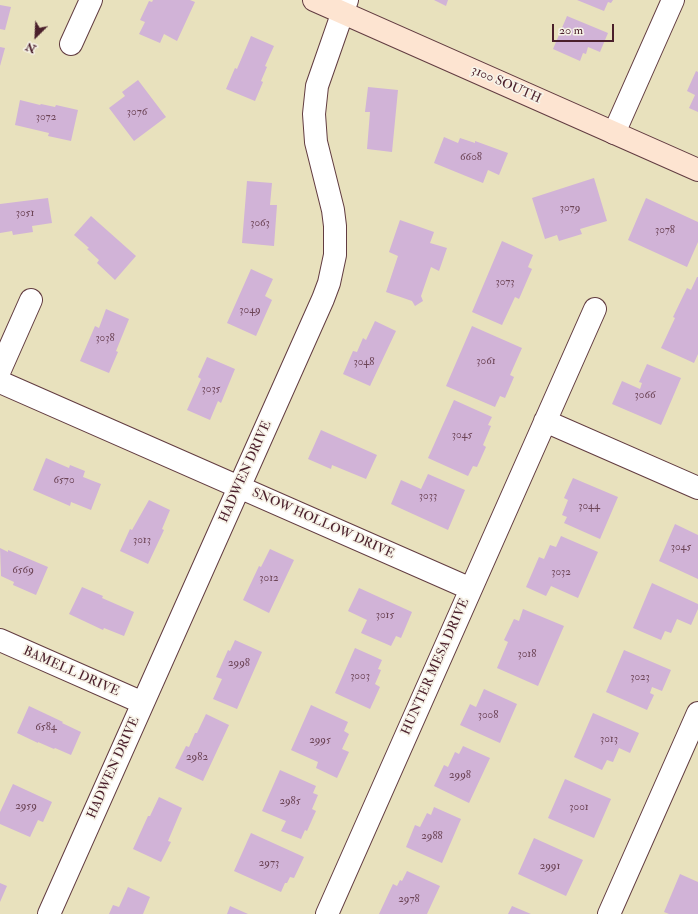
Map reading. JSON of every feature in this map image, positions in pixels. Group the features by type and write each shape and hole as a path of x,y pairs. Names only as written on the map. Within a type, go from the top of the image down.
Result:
{"main road":[{"name":"3100 SOUTH","path":"314,0 345,6 614,133 698,170"}],"street":[{"path":"71,44 91,0"},
{"path":"614,133 673,0"},
{"name":"HADWEN DRIVE","path":"48,914 323,299 332,270 336,241 333,210 316,142 314,114 317,86 345,6"},
{"path":"0,370 31,300"},
{"name":"HUNTER MESA DRIVE","path":"327,914 595,309"},
{"name":"SNOW HOLLOW DRIVE","path":"0,382 471,589"},
{"path":"545,421 698,488"},
{"name":"BAMELL DRIVE","path":"0,640 143,703"},
{"path":"609,914 698,712"}],"building":[{"path":"153,0 190,0 195,2 177,41 164,34 160,43 139,34 145,22 140,20 149,1 152,2"},
{"path":"434,0 448,0 446,6"},
{"path":"577,0 613,0 611,3 608,2 604,11"},
{"path":"0,5 11,7 5,30 0,29"},
{"path":"567,16 608,33 600,52 588,47 586,54 583,53 580,61 553,49"},
{"path":"251,36 274,46 265,66 267,67 261,81 263,82 255,101 226,89 235,68 237,69"},
{"path":"0,47 5,48 0,66"},
{"path":"696,71 698,72 698,112 689,108 695,95 687,91"},
{"path":"138,80 166,117 134,141 109,108 125,96 122,92"},
{"path":"368,87 398,90 392,152 367,149 370,112 365,112"},
{"path":"20,100 40,105 55,107 56,105 78,110 71,141 48,136 49,133 15,125"},
{"path":"444,137 458,143 460,138 475,143 475,141 508,153 499,175 488,170 483,183 434,163"},
{"path":"594,178 607,221 580,229 582,234 559,241 557,235 545,239 532,198"},
{"path":"247,181 272,183 270,205 277,205 274,246 242,243"},
{"path":"48,198 52,223 32,226 33,232 13,235 12,231 0,233 0,204"},
{"path":"646,198 698,222 698,242 687,267 628,240"},
{"path":"91,216 136,256 115,280 97,263 99,260 87,249 89,248 74,235"},
{"path":"400,220 434,232 430,243 447,248 439,271 431,267 421,296 423,301 415,306 412,301 386,292 398,256 389,252"},
{"path":"502,241 533,255 528,267 532,269 519,299 515,297 502,325 472,312"},
{"path":"251,269 273,279 265,296 272,300 256,336 227,323"},
{"path":"697,277 698,354 694,363 661,348 675,318 673,317 687,288 691,290"},
{"path":"106,309 129,319 109,373 80,361 95,326 99,328"},
{"path":"375,321 396,331 370,386 343,374 353,351 357,352 363,338 366,340"},
{"path":"472,326 522,348 510,375 514,377 505,398 500,396 495,407 446,386"},
{"path":"207,357 235,369 221,403 218,401 210,420 187,410 201,379 198,377"},
{"path":"647,364 681,378 661,425 612,404 622,381 640,389 642,383 639,382"},
{"path":"454,400 492,417 488,425 491,426 483,445 486,447 477,467 473,466 468,476 428,458"},
{"path":"321,430 377,455 366,479 332,465 331,469 308,459"},
{"path":"46,458 69,468 70,465 85,471 83,477 101,484 91,510 71,502 70,506 33,490"},
{"path":"428,474 465,490 448,530 391,504 401,480 421,489"},
{"path":"573,478 618,497 600,539 564,523 567,517 562,515 568,500 564,498"},
{"path":"149,500 170,510 162,529 164,530 148,564 120,551 130,529 132,530"},
{"path":"675,524 698,535 698,579 659,561"},
{"path":"561,536 598,552 578,598 551,586 546,596 526,587 539,557 544,559 550,545 556,547"},
{"path":"0,548 48,567 36,595 13,585 14,582 1,576"},
{"path":"270,549 294,560 269,613 243,600 259,566 261,567"},
{"path":"652,583 698,604 698,609 691,625 677,619 671,633 665,631 661,640 633,628"},
{"path":"82,587 103,596 102,598 134,612 124,636 104,628 103,630 69,614"},
{"path":"359,588 412,612 401,638 396,636 391,646 361,633 367,620 348,611"},
{"path":"523,609 564,626 538,686 497,668 508,642 504,640 514,619 519,621"},
{"path":"235,640 262,652 237,709 213,699 222,679 216,677 228,650 230,651"},
{"path":"355,648 382,660 378,669 381,670 375,684 380,687 370,709 335,693"},
{"path":"624,650 671,670 662,691 652,687 650,693 654,695 647,710 606,692"},
{"path":"484,689 517,704 500,743 460,725 470,704 476,707"},
{"path":"311,705 348,722 344,731 349,734 342,749 349,752 337,778 316,768 318,762 291,750"},
{"path":"29,706 81,732 71,755 38,743 17,733"},
{"path":"593,713 639,733 630,753 619,748 613,762 607,760 602,770 574,757"},
{"path":"206,714 229,725 203,781 175,768 186,746 189,747"},
{"path":"463,746 490,758 469,803 434,786 444,765 448,767 455,752 459,754"},
{"path":"280,770 316,786 313,793 318,795 312,809 316,811 307,831 305,830 301,839 281,831 286,821 262,811"},
{"path":"565,779 611,799 594,838 548,818"},
{"path":"13,784 52,802 43,822 38,820 30,837 0,824 0,812"},
{"path":"159,797 182,808 168,841 171,842 161,862 133,849 148,816 150,816"},
{"path":"434,807 461,819 442,863 406,847 415,825 420,827 427,813 431,815"},
{"path":"251,833 304,857 294,878 290,877 287,883 285,883 281,892 234,871"},
{"path":"534,838 583,860 566,896 518,874"},
{"path":"407,871 440,886 427,914 379,914 393,884 397,886 400,880 402,881"},
{"path":"680,874 698,882 698,914 669,914 664,912"},
{"path":"0,883 7,886 0,902"},
{"path":"128,887 150,897 143,914 109,914 113,905 119,907"},
{"path":"230,906 248,914 227,914"},
{"path":"512,906 531,914 508,914"}]}
